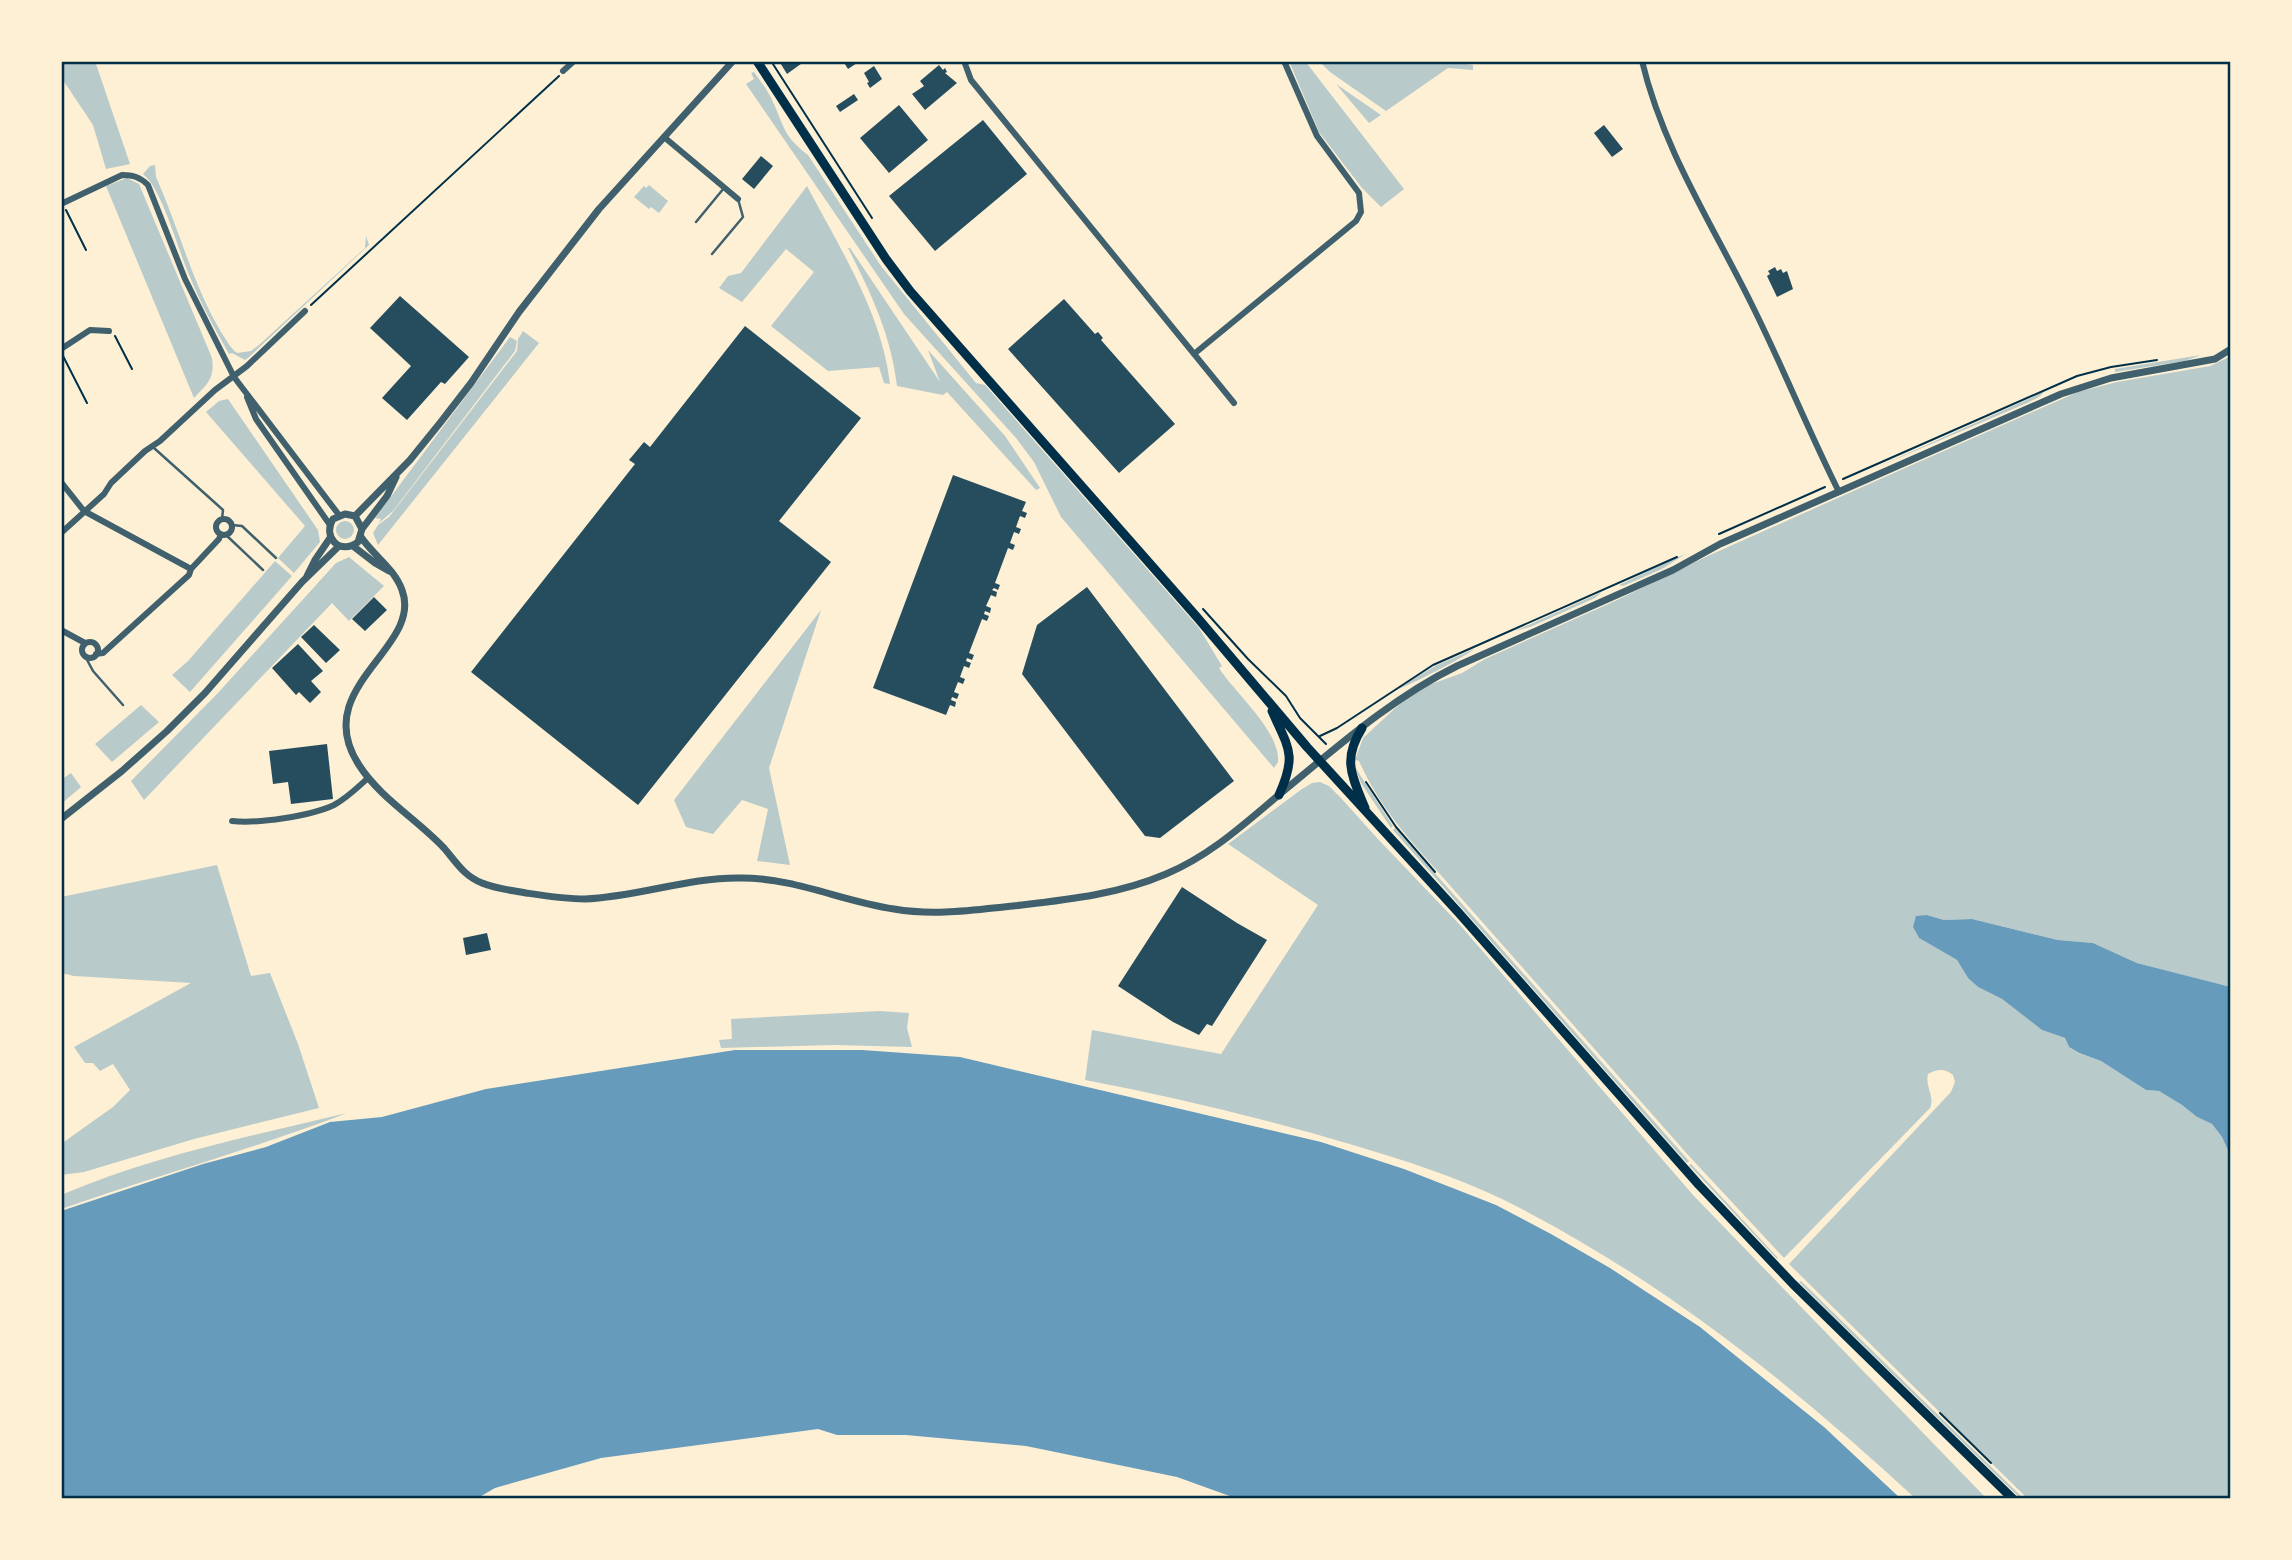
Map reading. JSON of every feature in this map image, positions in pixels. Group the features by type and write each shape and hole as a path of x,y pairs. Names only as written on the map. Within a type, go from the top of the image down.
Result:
{"main road":[{"path":"757,61 886,259 910,291 1321,762 1755,1245 2013,1499"},
{"path":"1267,700 1290,756 1289,773 1279,795"},
{"path":"1362,728 1350,751 1349,763 1369,816"}],"street":[{"path":"563,71 574,61"},
{"path":"62,203 113,177 132,175 148,185 185,279 233,377 339,515 355,516 398,473 471,383 519,312 607,201 733,61"},
{"path":"964,61 971,80 1234,403"},
{"path":"1195,354 1356,222 1361,212 1359,193 1354,183 1317,136 1284,61"},
{"path":"1642,61 1652,99 1681,168 1751,302 1839,492"},
{"path":"664,137 738,200"},
{"path":"61,533 104,494 111,483 305,311"},
{"path":"61,351 90,330 109,331"},
{"path":"355,516 362,533 403,591 405,609 397,633 362,678 347,716 350,747 356,762 368,778 445,849 467,875 497,888 561,898 588,899 716,878 764,878 814,888 874,906 925,913 972,910 1094,896 1168,874 1203,856 1233,835 1403,696 1438,675 1672,570 1720,544 2082,385 2204,362 2231,349"},
{"path":"245,392 256,419 330,525 330,538 307,578"},
{"path":"353,546 387,496 398,473"},
{"path":"61,482 85,511 191,569"},
{"path":"330,525 339,515"},
{"path":"85,643 82,650 85,656 93,657 103,653 189,575 191,569 223,534 231,531 232,525 228,520 222,519 216,526 223,534"},
{"path":"330,538 339,546 353,546 390,572"},
{"path":"61,819 122,771 205,693 339,546"},
{"path":"61,630 85,643 95,644 96,654"},
{"path":"232,821 250,823 324,809 345,799 368,778"}],"lane":[{"path":"696,222 724,188"},
{"path":"712,254 743,217 738,200"},
{"path":"152,446 223,510 222,519"},
{"path":"232,525 242,526 276,558"},
{"path":"223,534 263,570"},
{"path":"85,656 93,671 123,705"}],"path":[{"path":"771,61 876,225"},
{"path":"305,311 563,71"},
{"path":"62,203 86,250"},
{"path":"109,331 118,340 132,369"},
{"path":"61,351 87,403"},
{"path":"1796,500 1807,494"},
{"path":"1204,609 1248,659 1286,696 1300,718 1332,752"},
{"path":"1362,776 1396,827 1441,878"},
{"path":"1940,1413 1999,1471"}],"shaded area":[{"path":"61,61 95,61 130,164 106,169 93,125 61,77"},
{"path":"1289,61 1305,61 1404,189 1381,207 1362,188 1319,132"},
{"path":"1319,61 1447,61 1473,65 1473,70 1448,68 1386,111 1330,72"},
{"path":"754,72 770,96 789,136 808,155 881,266 976,383 985,385 1199,628 1222,666 1219,668 1265,725 1272,738 1278,762 1274,768 1061,517 1034,462 1016,438 904,314 746,84 754,79 751,73"},
{"path":"1336,84 1381,115 1369,123"},
{"path":"155,165 156,177 202,294 221,332 237,353 251,351 259,345 365,248 366,236 369,245 245,360 229,354 199,297 163,206 150,181 143,174 150,166"},
{"path":"127,178 139,184 212,358 211,376 194,398 106,186"},
{"path":"649,185 668,201 659,213 634,197 644,186 646,188"},
{"path":"807,186 869,307 878,332 890,384 884,383 879,367 828,371 771,326 814,272 786,249 742,302 719,288 728,276 741,273"},
{"path":"848,248 940,382 928,350 1005,436 1040,488 1036,490 947,392 943,395 897,386 890,349 879,315"},
{"path":"523,331 539,343 378,545 373,533 378,525 389,517 517,351 518,339"},
{"path":"510,337 517,341 515,351 393,511 379,523 381,519 375,518"},
{"path":"2201,355 2185,361 2115,372 2115,369"},
{"path":"2231,356 2231,987 2137,963 2093,943 2058,940 1972,919 1944,920 1927,915 1913,927 1919,938 1957,960 1968,978 1978,987 2002,999 2042,1030 2065,1038 2069,1047 2078,1053 2101,1061 2146,1090 2159,1091 2212,1124 2222,1137 2231,1157 2231,1499 2028,1499 1789,1264 1951,1092 1955,1082 1953,1075 1941,1070 1928,1074 1930,1108 1784,1258 1689,1156 1416,847 1384,806 1359,761 1355,760 1363,738 1404,700 1429,685 1462,673 1485,659 1710,555 2078,392 2117,382 2210,366"},
{"path":"2044,392 2027,403 1873,469"},
{"path":"228,399 318,530 320,542 294,573 278,558 305,526 206,412 219,401"},
{"path":"341,521 349,521 354,530 352,537 341,539 336,534 336,526"},
{"path":"1687,553 1662,569 1623,586 1619,585"},
{"path":"349,557 384,586 349,621 332,603 144,800 131,781 217,694 336,563"},
{"path":"275,561 292,576 190,692 172,675 188,661"},
{"path":"1602,592 1595,598 1515,631"},
{"path":"821,610 769,768 790,865 757,861 768,809 742,800 713,834 686,827 674,800"},
{"path":"1474,649 1436,671 1395,690 1437,665"},
{"path":"141,705 159,722 112,762 95,744"},
{"path":"1355,767 1393,826 1391,828 1361,783"},
{"path":"71,773 81,787 61,804 61,780"},
{"path":"1320,782 1329,786 1340,797 1460,925 1693,1195 1987,1499 1916,1499 1820,1414 1720,1334 1613,1261 1502,1199 1428,1169 1320,1135 1186,1101 1085,1080 1092,1030 1221,1054 1318,905 1228,844 1302,789"},
{"path":"1395,828 1689,1161 1687,1163 1393,830"},
{"path":"217,865 251,976 270,973 319,1108 194,1139 84,1172 61,1175 61,1144 113,1107 130,1090 113,1064 100,1071 93,1063 85,1063 74,1047 191,983 61,973 61,897"},
{"path":"880,1011 909,1013 907,1028 912,1047 834,1045 721,1048 719,1040 732,1039 731,1019"},
{"path":"347,1113 61,1209 61,1195 95,1181 202,1148"},
{"path":"1691,1164 1778,1258 1777,1259 1689,1165"},
{"path":"1801,1281 2024,1499 1828,1311 1799,1282"}],"water":[{"path":"1927,915 1944,920 1972,919 2058,940 2093,943 2137,963 2231,987 2231,1157 2222,1137 2212,1124 2159,1091 2146,1090 2101,1061 2079,1053 2069,1047 2065,1038 2042,1030 2002,999 1978,987 1968,978 1957,960 1919,938 1913,927 1916,916"},
{"path":"735,1050 862,1050 960,1057 1321,1142 1404,1169 1496,1205 1551,1234 1610,1268 1700,1327 1824,1427 1901,1499 1238,1499 1177,1477 1026,1446 906,1435 837,1435 818,1429 601,1458 495,1488 476,1499 61,1499 61,1211 203,1164 266,1147 330,1122 382,1117 486,1089"}],"building":[{"path":"779,61 805,61 787,74"},
{"path":"843,61 860,61 848,69"},
{"path":"939,65 943,70 945,68 945,73 957,83 925,110 912,94 924,86 920,81"},
{"path":"874,66 882,79 870,88 864,73"},
{"path":"854,94 858,100 840,112 836,106"},
{"path":"899,105 928,140 889,173 860,138"},
{"path":"983,120 1027,174 935,251 889,196"},
{"path":"1604,125 1623,149 1612,157 1594,133"},
{"path":"761,156 773,166 754,189 742,179"},
{"path":"1775,267 1783,273 1787,271 1793,289 1777,297 1767,276 1770,274 1768,271"},
{"path":"400,296 469,357 445,384 441,382 407,420 382,398 411,366 370,328"},
{"path":"1064,299 1095,334 1098,332 1103,338 1101,340 1175,424 1119,473 1008,349"},
{"path":"745,326 861,418 779,521 831,562 638,805 471,672 635,464 629,460 644,442 650,447"},
{"path":"953,475 1026,502 1022,511 1027,513 1025,518 1020,516 1016,527 1021,529 1019,534 1014,532 1010,543 1015,545 1013,550 1008,548 995,583 1000,585 998,590 992,590 997,592 996,597 991,595 986,606 991,608 990,613 985,611 984,614 989,616 987,621 982,619 969,653 974,655 972,660 967,658 966,661 971,663 969,668 964,666 960,677 965,679 963,684 958,682 954,692 959,694 957,699 952,697 951,700 956,702 955,707 950,705 946,715 873,688"},
{"path":"1087,587 1234,781 1160,838 1145,836 1022,674 1037,625"},
{"path":"374,597 387,610 365,631 352,619"},
{"path":"314,625 340,650 326,663 301,637"},
{"path":"298,644 323,671 311,681 321,692 310,703 299,692 296,695 272,668"},
{"path":"327,744 333,799 291,804 288,782 273,784 269,751"},
{"path":"1182,887 1267,940 1212,1026 1207,1024 1199,1035 1173,1022 1118,986"},
{"path":"487,933 491,950 466,955 463,938"}]}
